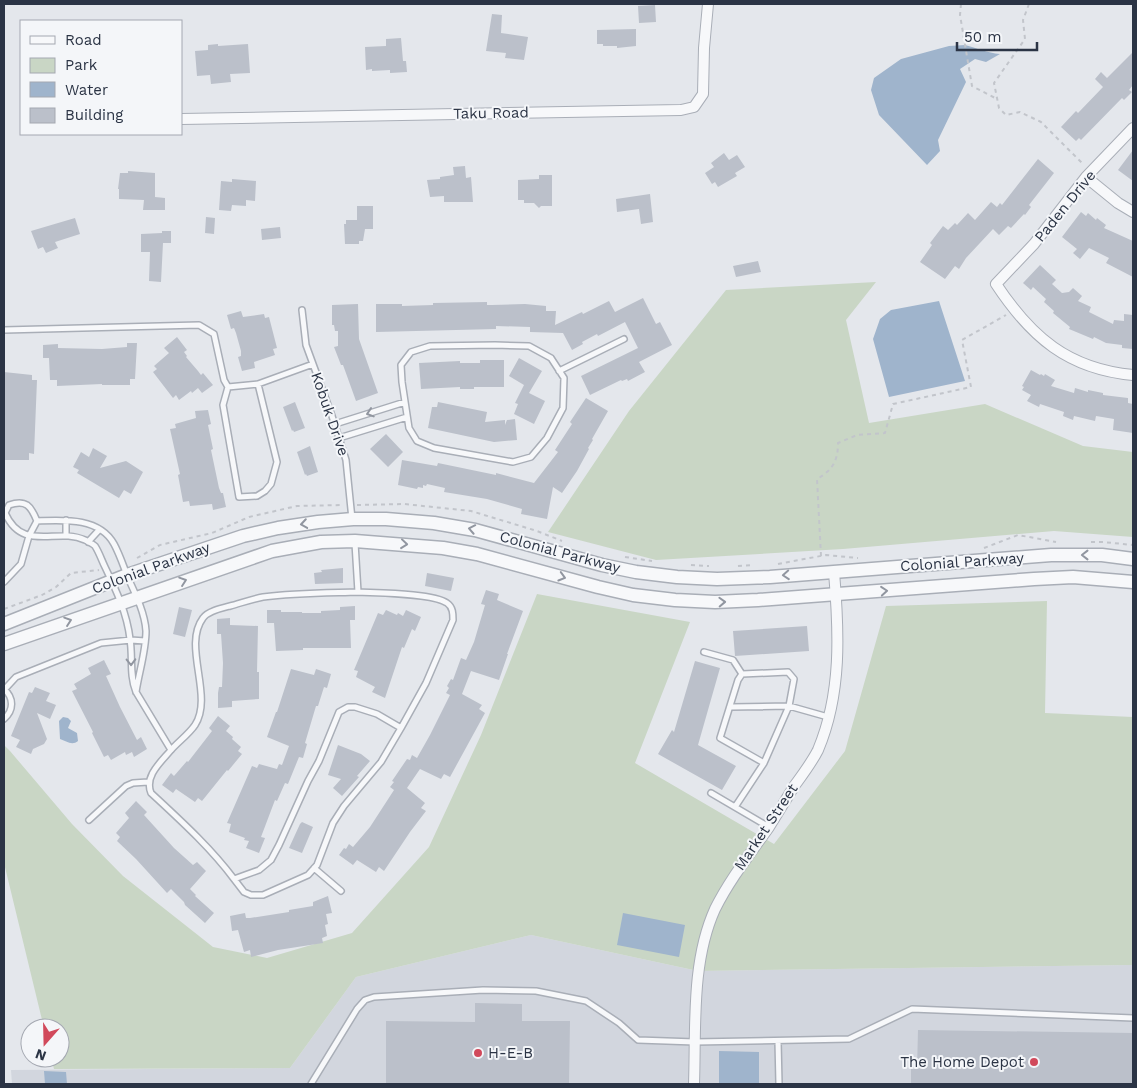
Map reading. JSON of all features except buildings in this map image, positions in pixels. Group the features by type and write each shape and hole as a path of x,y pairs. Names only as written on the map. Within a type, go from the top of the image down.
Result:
{"street":[{"name":"Taku Road","path":"182,120 681,110 694,107 703,94 708,4"},
{"name":"Paden Drive","path":"1015,310 996,284 1034,244 1088,175 1133,128"},
{"path":"1088,175 1118,203 1133,212"},
{"path":"1015,310 1037,336 1055,349 1075,360 1099,369 1133,375"},
{"path":"352,519 355,540"},
{"name":"Colonial Parkway","path":"4,624 127,576 243,536 278,528 352,519 386,519 434,523 475,530 636,572 677,577 717,579 1051,555 1102,555 1133,559"},
{"name":"Colonial Parkway","path":"4,644 272,551 320,542 355,540 451,549 477,554 633,595 675,600 724,602 1073,577 1133,582"},
{"name":"Market Street","path":"694,1084 698,971 702,948 715,910 734,874 769,827 817,751 829,717 837,675 838,643 834,572"}],"lane":[{"name":"Kobuk Drive","path":"302,310 306,345 346,460 352,519"},
{"path":"4,330 199,325 214,334 224,380 228,387 224,405 239,497 257,496 265,491 273,479 277,462 258,384"},
{"path":"559,370 624,338"},
{"path":"430,346 529,346 550,358 564,378 563,408 547,438 531,457 513,462 434,448 417,441 408,428 405,402 402,366 411,352 430,346"},
{"path":"228,387 258,384 313,364"},
{"path":"335,424 405,402"},
{"path":"339,438 407,417"},
{"path":"4,582 21,564 29,536 37,521 33,511 26,504 17,502 9,505 4,512 9,522 29,536 78,537 95,545 121,603 131,640 132,682 136,692 171,750"},
{"path":"37,521 66,520 82,522 99,530 114,545 137,597 145,622 145,641 136,692"},
{"path":"66,520 66,536"},
{"path":"88,542 99,530"},
{"path":"355,540 358,592"},
{"path":"358,592 405,594 437,599 448,603 454,611 453,620 426,683 401,728 381,762 344,806 333,823 317,865 308,875 263,895 251,895 244,892 220,860 151,792 148,786 148,782 158,766 195,725 199,714 200,701 196,638 198,626 204,616 218,610 261,598 296,594 358,592"},
{"path":"4,719 9,715 12,704 8,693 4,689 16,677 101,644 131,640 145,641"},
{"path":"704,652 733,660 742,674"},
{"path":"735,807 764,763 789,706 794,678 788,672 742,674"},
{"path":"742,674 738,680 720,738 764,763"},
{"path":"731,707 789,706 829,717"},
{"path":"234,879 259,870 271,860 319,761 339,712 348,707 355,707 377,714 401,728"},
{"path":"89,820 126,786 133,783 148,782"},
{"path":"711,793 769,827"},
{"path":"314,868 341,891"},
{"path":"311,1084 357,1009 365,1000 374,997 483,990 536,991 586,1001 618,1023 638,1040 695,1042 849,1040 912,1009 1133,1018"},
{"path":"778,1041 779,1084"}],"path":[{"path":"961,4 961,22 972,86 997,99"},
{"path":"1029,4 1023,20 1025,39 994,83 999,108 1006,115 1020,112 1041,122 1088,175"},
{"path":"821,556 817,479 826,474 838,457 838,443 857,435 885,433 893,404 971,387 962,340 1015,310"},
{"path":"361,505 404,504 471,511 537,531 568,543"},
{"path":"137,558 160,545 212,533 248,517 298,506 337,505"},
{"path":"976,549 986,548 1018,535 1062,543"},
{"path":"1088,543 1103,542 1133,545"},
{"path":"621,556 655,562"},
{"path":"778,564 821,556 861,558"},
{"path":"690,565 710,566"},
{"path":"731,566 761,565"},
{"path":"4,609 56,588 71,573 97,571"}],"shaded area":[{"path":"531,935 698,971 1133,965 1133,1084 12,1084 11,1070 290,1068 356,977"}],"green space":[{"path":"876,282 846,320 869,423 985,404 1083,446 1133,452 1133,537 1054,531 843,549 656,560 548,532 629,411 726,290"},
{"path":"537,594 690,622 635,763 774,844 845,751 886,606 1047,601 1045,713 1133,717 1133,965 698,971 531,935 356,977 290,1068 54,1069 70,1068 70,1018 42,1018 4,863 4,745 72,824 123,876 213,947 267,958 352,933 429,847 481,735"}],"water":[{"path":"965,45 986,52 1000,54 986,62 975,59 960,69 966,82 938,140 940,151 927,165 879,115 871,90 874,78 901,59 949,46"},
{"path":"939,301 965,381 889,397 873,339 880,319 891,310"},
{"path":"63,717 71,721 68,728 77,733 78,741 69,743 60,739 59,721"},
{"path":"623,913 685,925 679,957 617,945"},
{"path":"719,1051 759,1052 759,1084 719,1084"},
{"path":"44,1071 66,1072 67,1084 45,1084"}],"place":[{"name":"H-E-B","path":"478,1053"},
{"name":"The Home Depot","path":"1034,1062"}]}
